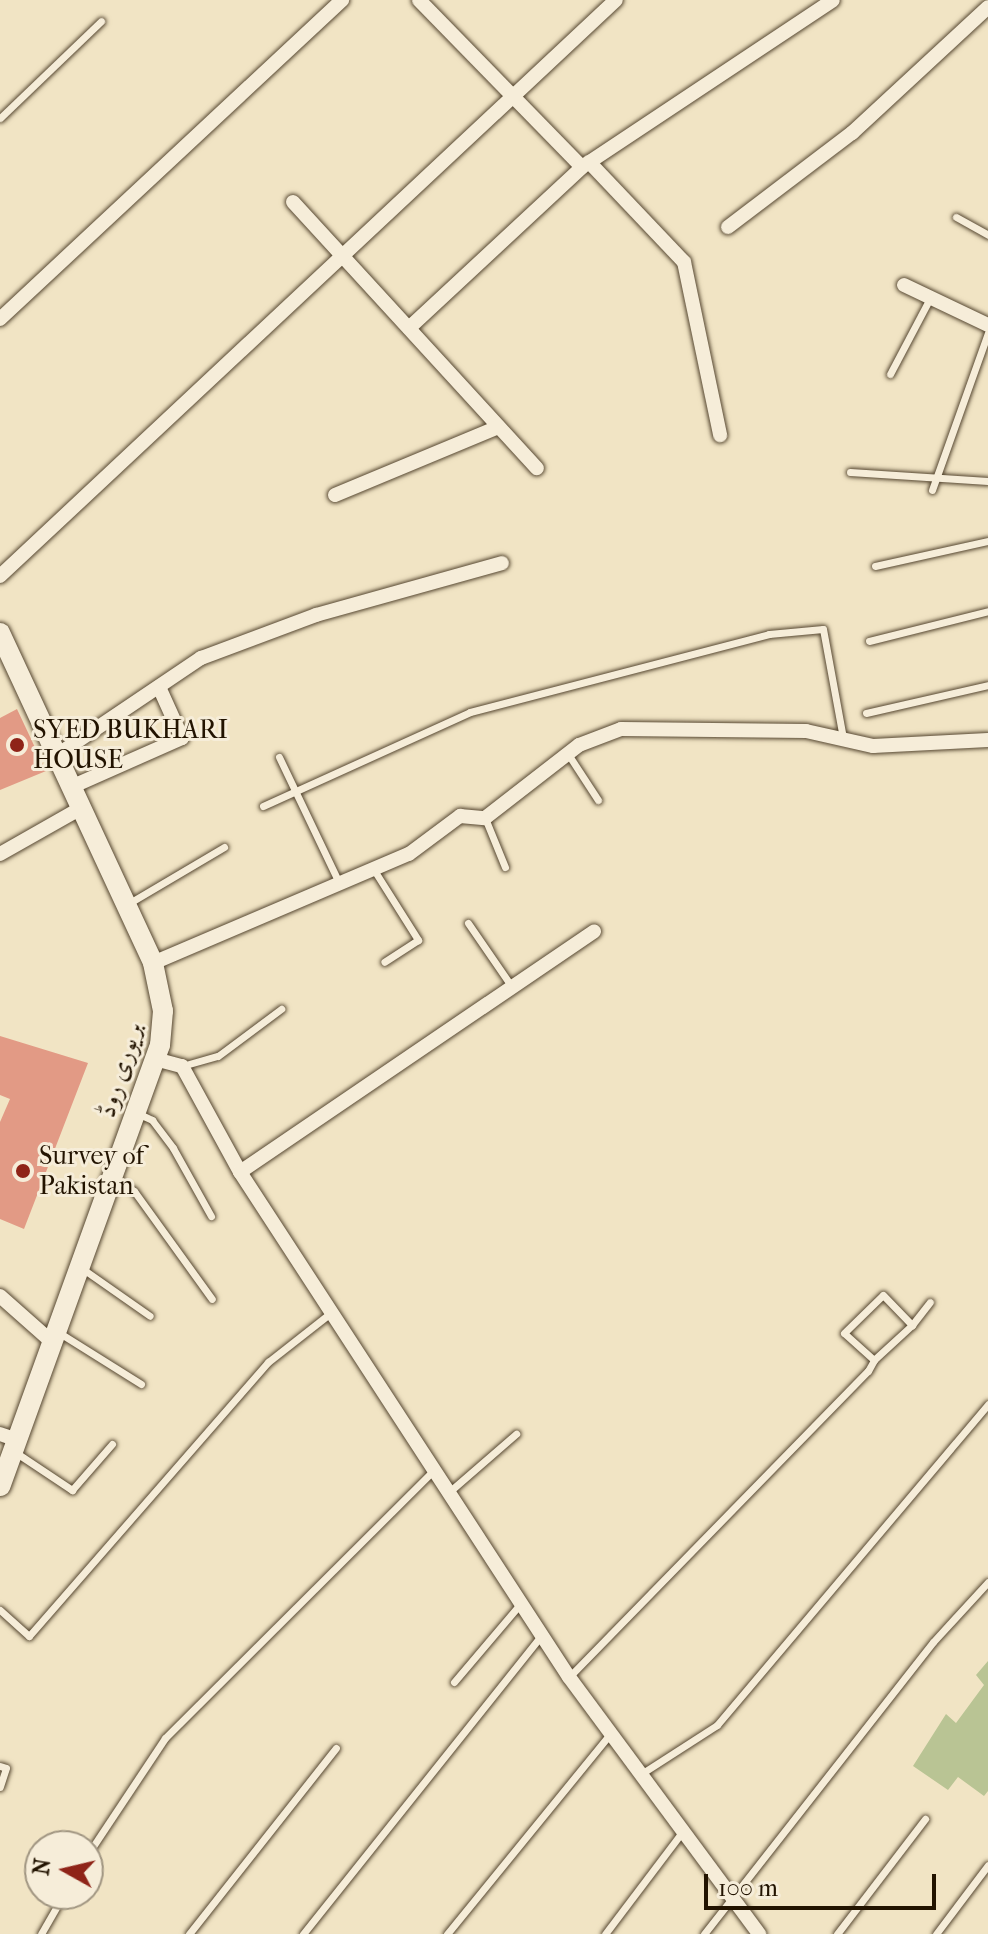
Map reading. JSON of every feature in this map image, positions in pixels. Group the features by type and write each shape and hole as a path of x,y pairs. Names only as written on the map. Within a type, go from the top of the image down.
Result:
{"main road":[{"name":"بریوری روڈ","path":"0,633 153,963 163,1011 155,1059 54,1336 10,1441 0,1486"}],"street":[{"path":"0,319 342,0"},
{"path":"419,0 513,97 684,262 720,435"},
{"path":"0,576 616,0"},
{"path":"409,328 586,165 833,0"},
{"path":"728,227 852,133 984,6"},
{"path":"293,202 537,468"},
{"path":"904,285 988,325"},
{"path":"335,495 498,427"},
{"path":"57,755 201,658 316,615 502,563"},
{"path":"71,787 182,738 159,687"},
{"path":"153,963 374,870 460,816 485,818 568,754 621,729 792,730 873,746 988,740"},
{"path":"0,854 81,808"},
{"path":"240,1172 594,931"},
{"path":"155,1059 182,1066 240,1172 334,1310 569,1677 759,1934"},
{"path":"0,1296 54,1336"}],"lane":[{"path":"0,118 101,21"},
{"path":"956,217 988,235"},
{"path":"890,374 930,297"},
{"path":"932,490 988,333"},
{"path":"850,472 988,481"},
{"path":"875,566 988,541"},
{"path":"869,641 988,611"},
{"path":"263,806 470,712 769,634 823,629 843,739"},
{"path":"866,713 988,685"},
{"path":"568,754 598,800"},
{"path":"279,757 292,793 340,885"},
{"path":"485,818 505,867"},
{"path":"126,905 224,847"},
{"path":"374,870 418,940 384,962"},
{"path":"468,923 512,987"},
{"path":"182,1066 218,1056 281,1009"},
{"path":"136,1113 152,1120 173,1148 211,1216"},
{"path":"112,1177 134,1191 212,1299"},
{"path":"80,1266 150,1316"},
{"path":"874,1360 844,1333 883,1295 912,1325"},
{"path":"569,1677 874,1360 912,1325 930,1302"},
{"path":"0,1610 29,1636 258,1373 334,1310"},
{"path":"54,1336 141,1384"},
{"path":"641,1774 717,1725 988,1404"},
{"path":"449,1492 516,1434"},
{"path":"10,1441 72,1490 112,1444"},
{"path":"104,1830 165,1738 434,1470"},
{"path":"704,1934 731,1896 988,1582"},
{"path":"454,1682 521,1603"},
{"path":"303,1934 542,1635"},
{"path":"447,1934 611,1733"},
{"path":"189,1934 336,1748"},
{"path":"0,1766 6,1768 0,1787"},
{"path":"837,1934 925,1819"},
{"path":"605,1934 683,1831"},
{"path":"936,1934 988,1865"},
{"path":"41,1934 55,1910"}],"green space":[{"path":"988,1661 988,1791 984,1796 958,1777 948,1790 913,1766 946,1714 956,1723 984,1685 976,1675"}],"building":[{"name":"SYED BUKHARI HOUSE","path":"17,709 46,771 0,790 0,718"},
{"name":"Survey of Pakistan","path":"0,1036 88,1063 24,1229 0,1219 0,1122 10,1099 0,1095"}],"place":[{"name":"SYED BUKHARI HOUSE","path":"17,745"},
{"name":"Survey of Pakistan","path":"23,1171"}]}
